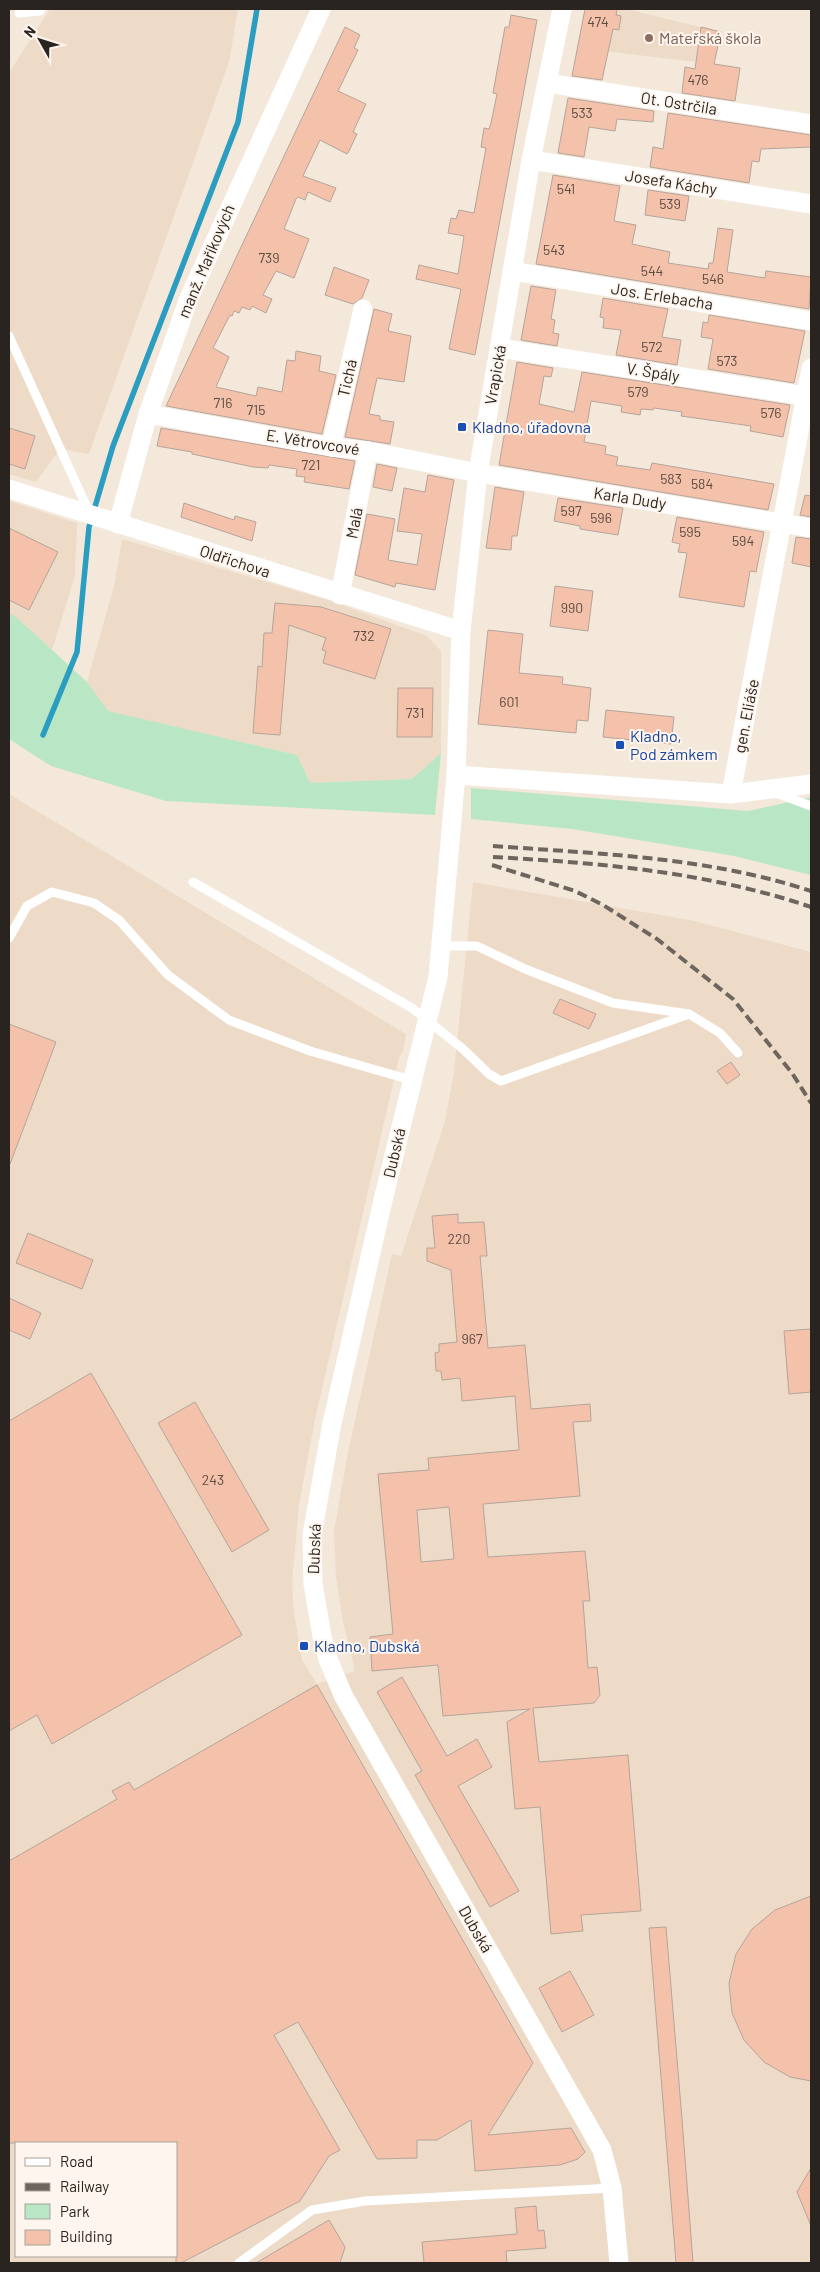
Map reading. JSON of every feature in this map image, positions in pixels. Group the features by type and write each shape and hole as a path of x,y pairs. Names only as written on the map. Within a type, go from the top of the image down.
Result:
{"street":[{"name":"manž. Maříkových","path":"118,524 148,414 189,298 321,9"},
{"name":"Vrapická","path":"456,775 462,631 478,473 531,160 562,9"},
{"name":"Ot. Ostrčila","path":"547,83 811,124"},
{"name":"Josefa Káchy","path":"531,160 811,204"},
{"name":"Jos. Erlebacha","path":"512,271 811,321"},
{"name":"Tichá","path":"331,447 363,309"},
{"name":"V. Špály","path":"500,348 805,396"},
{"name":"gen. Eliáše","path":"731,794 811,368"},
{"name":"E. Větrovcové","path":"148,414 331,447 368,451 478,473"},
{"name":"Malá","path":"340,595 368,451"},
{"name":"Karla Dudy","path":"478,473 811,528"},
{"name":"Oldřichova","path":"9,489 340,595 462,631"},
{"path":"456,775 731,794 811,784"},
{"name":"Dubská","path":"456,775 438,977 411,1080 332,1424 312,1535 313,1584 328,1659 343,1695 602,2150 612,2188 619,2263"}],"lane":[{"path":"19,13 40,11 41,9"},
{"path":"9,336 90,515"},
{"path":"767,790 811,806"},
{"path":"194,882 412,1008 463,1049 489,1074 501,1081 689,1014"},
{"path":"9,938 27,906 52,892 94,903 119,920 168,975 229,1020 310,1051 411,1080"},
{"path":"441,946 477,946 525,969 613,1003 689,1014 720,1033 738,1053"},
{"path":"239,2263 312,2210 365,2201 612,2188"}],"shaded area":[{"path":"50,9 238,9 229,62 89,454 60,449 36,482 9,474 9,73"},
{"name":"Mateřská škola","path":"585,9 626,9 721,32 713,64 578,48"},
{"path":"9,501 77,523 75,576 52,650 16,617 9,613"},
{"path":"122,539 331,601 427,636 441,651 441,753 412,779 310,783 297,755 108,712 87,682 114,586"},
{"path":"9,794 406,1034 315,1419 299,1505 292,1583 294,1612 302,1660 317,1684 355,1671 343,1622 336,1577 334,1532 348,1452 392,1254 401,1256 445,1121 454,1072 473,882 695,921 811,952 811,2263 9,2263"}],"green space":[{"path":"9,613 16,617 87,682 108,711 297,755 310,783 412,779 441,753 435,815 166,801 51,766 9,739"},
{"path":"471,788 748,811 811,797 811,875 734,856 572,829 471,819"}],"building":[{"path":"585,9 617,9 616,15 621,16 619,30 613,29 602,80 572,76"},
{"path":"511,15 537,20 475,355 449,349 461,289 416,279 419,265 458,274 464,236 448,233 451,218 456,219 459,210 474,213 486,148 481,147 484,128 489,129 491,123 497,94 493,93 505,27 509,27"},
{"path":"345,27 360,35 354,48 358,50 338,91 366,104 353,132 357,134 347,154 320,140 303,176 336,188 330,202 308,192 305,200 298,197 296,199 284,229 309,239 294,278 276,271 263,295 272,299 266,313 252,306 250,310 242,307 239,313 234,311 232,316 230,315 213,348 229,357 216,387 256,396 258,387 282,392 287,360 295,361 296,351 321,356 319,371 336,375 322,434 166,406"},
{"path":"701,27 721,32 714,64 740,68 735,101 682,93 685,67 695,69"},
{"path":"568,98 654,111 653,122 617,119 615,131 589,127 584,157 558,153"},
{"path":"668,113 811,135 811,147 761,149 759,162 752,161 749,183 650,167 653,147 663,149"},
{"path":"553,175 620,186 614,221 636,225 632,244 670,252 668,263 708,269 709,263 713,263 718,228 733,230 727,272 765,278 766,271 811,277 809,309 536,264"},
{"path":"648,190 689,196 685,221 645,215"},
{"path":"334,267 369,280 362,298 353,304 325,295"},
{"path":"531,286 556,290 551,319 555,320 553,333 559,334 557,346 521,340"},
{"path":"603,298 668,309 662,337 681,340 677,365 616,355 621,330 603,328 604,318 600,317"},
{"path":"374,309 392,314 388,331 411,336 404,382 377,378 369,414 380,416 380,420 394,422 390,444 345,437"},
{"path":"709,315 805,331 794,383 708,369 713,339 701,337 703,322 708,323"},
{"path":"517,362 553,368 551,377 544,376 539,404 574,412 582,372 790,405 783,437 750,431 751,426 681,416 682,412 654,408 653,410 641,409 640,415 621,412 622,406 591,401 584,442 606,446 605,454 618,457 616,465 650,470 652,463 774,484 768,510 499,465"},
{"path":"9,428 35,436 25,469 9,464"},
{"path":"161,428 355,461 349,489 304,482 305,477 296,476 297,469 269,465 268,468 253,467 192,454 192,452 157,446"},
{"path":"377,464 397,468 392,491 373,487"},
{"path":"428,475 454,480 435,590 396,583 395,587 355,575 367,514 395,519 388,560 417,565 422,534 397,531 404,488 425,492"},
{"path":"495,487 524,492 517,536 512,536 511,550 486,548"},
{"path":"805,495 811,496 811,517 800,515"},
{"path":"558,498 623,508 618,535 580,529 580,526 554,521"},
{"path":"184,503 234,520 235,516 256,522 252,541 181,517"},
{"path":"677,517 764,532 756,572 750,571 744,607 679,597 687,553 678,552 680,544 672,542"},
{"path":"9,528 58,552 29,610 9,600"},
{"path":"796,537 811,539 811,567 792,563"},
{"path":"555,586 593,591 588,631 550,626"},
{"path":"275,603 321,607 391,629 375,679 323,663 326,651 322,650 326,638 289,625 280,735 253,733 258,666 262,667 264,633 272,633"},
{"path":"488,630 523,634 519,673 563,677 562,684 591,688 588,721 577,720 576,733 478,724"},
{"path":"398,688 433,688 432,737 397,737"},
{"path":"606,710 674,717 671,744 603,737"},
{"path":"560,999 596,1014 589,1029 553,1013"},
{"path":"9,1024 56,1042 10,1164 9,1164"},
{"path":"731,1062 740,1075 727,1084 717,1071"},
{"path":"458,1214 458,1223 484,1222 487,1256 480,1256 488,1348 525,1345 531,1409 590,1404 591,1421 573,1422 580,1496 483,1504 488,1557 585,1551 590,1601 583,1601 588,1668 597,1667 600,1695 594,1703 533,1708 539,1762 628,1755 641,1911 581,1915 583,1931 551,1934 540,1807 515,1809 507,1722 530,1709 443,1716 438,1665 372,1671 370,1637 393,1634 378,1474 429,1470 428,1458 519,1450 515,1396 462,1401 460,1378 442,1380 441,1371 436,1371 435,1353 439,1352 439,1344 457,1342 451,1270 427,1261 427,1248 435,1248 432,1216","holes":["449,1507 454,1559 421,1562 417,1510"]},
{"path":"28,1233 93,1260 82,1289 16,1263"},
{"path":"9,1298 41,1313 30,1339 9,1330"},
{"path":"811,1329 811,1392 789,1394 784,1331"},
{"path":"91,1373 242,1635 52,1744 37,1715 9,1731 9,1421"},
{"path":"195,1402 269,1530 232,1552 158,1423"},
{"path":"402,1677 447,1756 477,1739 492,1767 458,1786 519,1891 490,1907 415,1775 422,1771 377,1692"},
{"path":"317,1685 533,2063 488,2135 571,2128 585,2152 578,2159 560,2165 475,2171 471,2120 437,2140 417,2140 417,2158 377,2159 298,2022 274,2035 340,2150 329,2156 300,2201 181,2263 176,2263 176,2257 178,2257 178,2142 9,2143 9,1861 117,1799 112,1791 129,1782 134,1790"},
{"path":"811,1896 811,2081 790,2077 764,2062 744,2040 732,2013 729,1983 736,1954 752,1929 775,1910"},
{"path":"666,1927 693,2263 676,2263 649,1928"},
{"path":"570,1971 594,2015 562,2032 539,1988"},
{"path":"811,2168 811,2226 797,2192"},
{"path":"536,2206 538,2231 544,2230 546,2248 506,2251 507,2263 424,2263 422,2242 517,2234 515,2208"},
{"path":"329,2220 345,2247 340,2263 256,2263"}],"waterway":[{"path":"43,735 77,652 89,527 113,446 238,122 257,9"}],"railway":[{"path":"493,846 614,855 693,864 733,871 811,891"},
{"path":"493,857 574,862 694,877 733,885 811,907"},
{"path":"492,865 575,891 603,905 657,939 733,999 792,1073 811,1103"}],"place":[{"name":"Mateřská škola","path":"649,38"},
{"name":"Kladno, úřadovna","path":"462,427"},
{"name":"Kladno, Pod zámkem","path":"620,745"},
{"name":"Kladno, Dubská","path":"304,1646"}]}
